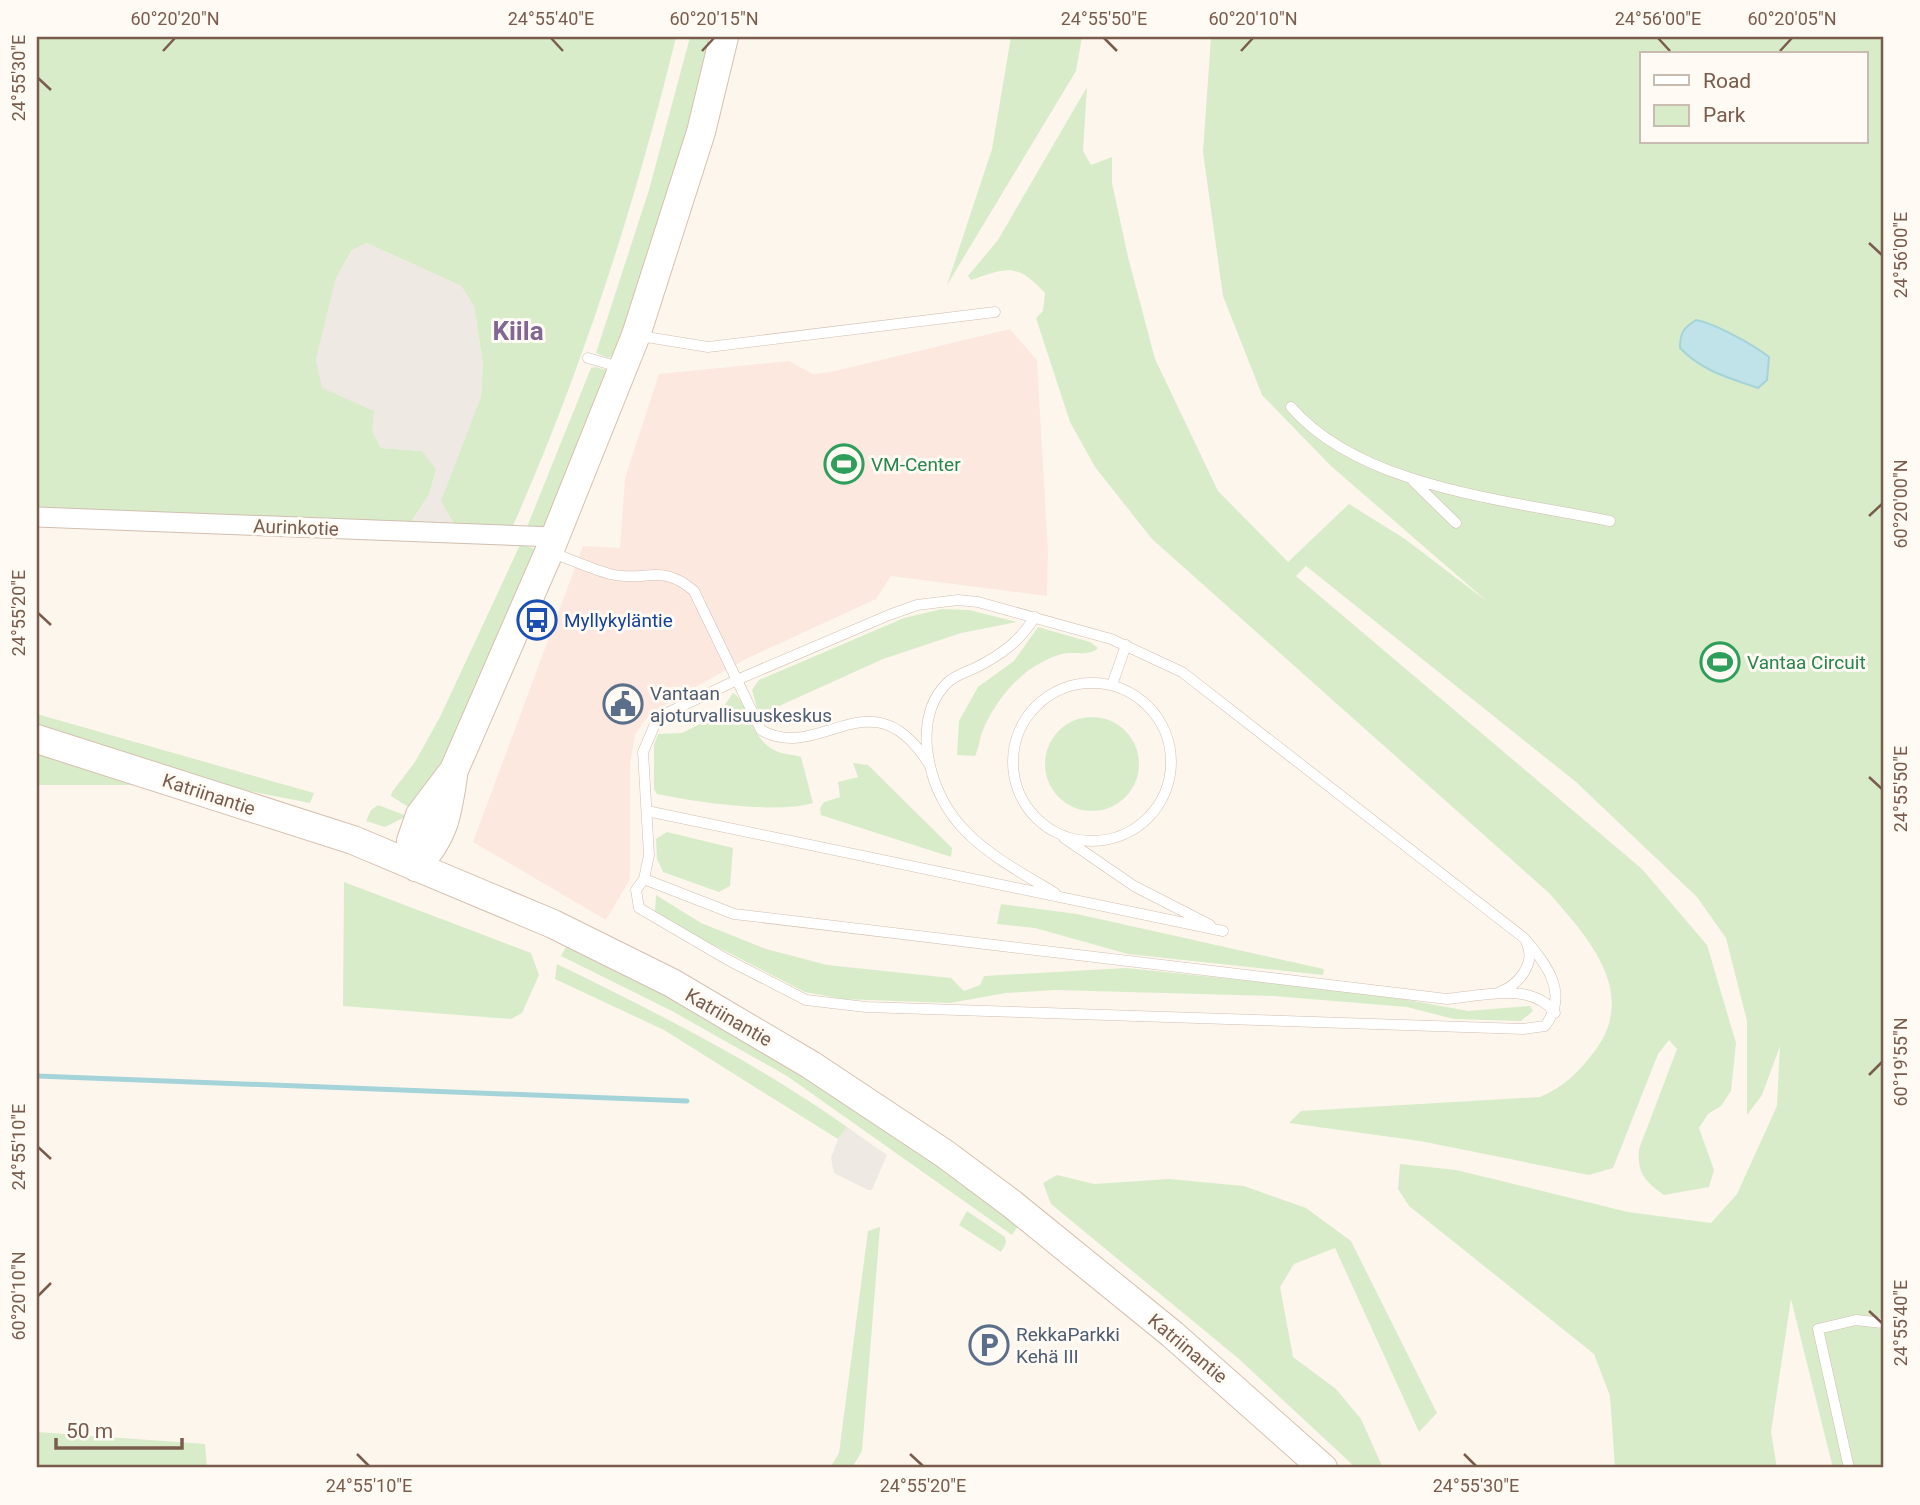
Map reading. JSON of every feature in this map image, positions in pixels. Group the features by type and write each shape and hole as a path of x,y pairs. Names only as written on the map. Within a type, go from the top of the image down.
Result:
{"main road":[{"path":"415,867 411,841 420,816 454,770 552,544 636,335 701,132 724,37"},
{"name":"Katriinantie","path":"37,739 353,839 553,924 672,983 788,1051 1012,1204 1172,1334 1323,1468"}],"street":[{"name":"Aurinkotie","path":"37,517 552,544"}],"lane":[{"path":"636,335 708,347 825,335 995,312"},
{"path":"588,358 623,368"},
{"path":"1291,407 1307,426 1339,449 1413,480 1610,521"},
{"path":"1413,480 1456,523"},
{"path":"552,544 612,575 670,575 694,590 729,665 739,679 761,730 773,737 793,739 857,722 880,722 914,740 929,764 944,806 962,830 989,854 1065,899"},
{"path":"958,600 1035,617 1126,645 1182,672 1524,937 1541,958 1552,979 1556,996 1555,1013 1545,1026 1523,1029 866,1007 806,1000 644,913 635,898 635,890 644,879 649,855 643,752 654,724 667,713 739,679 917,605 958,600"},
{"path":"929,764 929,714 940,691 950,680 998,656 1026,632 1035,617"},
{"path":"1112,685 1126,645"},
{"path":"647,811 1223,932 1134,886 1052,830 1025,804 1017,787 1013,768 1019,731 1035,708 1057,691 1094,682 1112,685 1132,693 1148,705 1161,722 1169,741 1171,762 1168,782 1160,802 1148,818 1131,831 1112,838 1081,840 1052,830"},
{"path":"644,879 734,914 1447,999 1531,995 1546,1001 1555,1013"},
{"path":"1490,995 1510,988 1526,972 1530,951 1524,937"},
{"path":"1849,1468 1818,1329 1856,1320 1883,1323"}],"shaded area":[{"path":"367,243 461,286 474,306 483,364 481,397 456,527 411,524 429,494 422,451 381,448 372,432 321,388 316,360 336,278 352,250"},
{"path":"1010,329 1037,360 1048,552 1047,596 891,576 876,599 748,658 670,701 644,721 635,735 630,764 630,879 606,920 473,842 583,546 620,548 625,478 659,374 789,361 813,374 831,372"},
{"path":"847,1127 887,1155 872,1190 834,1173 831,1158 838,1139"}],"green space":[{"path":"37,37 676,37 643,162 605,286 561,408 512,528 456,527 441,501 481,397 483,364 474,306 461,286 367,243 352,250 336,278 316,360 322,388 374,411 372,431 381,448 422,451 436,469 429,494 409,526 37,510"},
{"path":"690,37 712,37 687,138 618,353 608,358 596,353 649,190"},
{"path":"1011,37 1082,37 1076,71 947,285 992,149"},
{"name":"Vantaa Circuit","path":"1211,37 1883,37 1883,1468 1833,1468 1791,1299 1771,1432 1777,1468 1615,1468 1610,1396 1594,1354 1409,1206 1398,1189 1400,1164 1456,1170 1628,1212 1711,1223 1737,1194 1777,1106 1780,1046 1762,1095 1747,1115 1747,1021 1726,938 1697,897 1576,782 1306,566 1296,576 1642,869 1707,945 1736,1043 1731,1091 1721,1106 1708,1114 1699,1128 1714,1170 1709,1187 1664,1195 1647,1181 1639,1165 1639,1149 1677,1049 1669,1040 1658,1054 1613,1168 1589,1175 1420,1141 1289,1123 1301,1111 1540,1097 1568,1080 1590,1057 1605,1034 1611,1012 1611,991 1594,949 1549,893 1152,539 1095,467 1070,422 1036,318 1043,311 1045,293 1027,276 1011,270 994,272 971,280 968,276 998,240 1087,87 1083,151 1091,165 1112,157 1112,183 1155,359 1218,491 1288,562 1349,504 1405,539 1489,603 1331,466 1262,395 1223,296 1203,152"},
{"path":"591,368 610,371 551,525 539,530 527,527"},
{"path":"520,545 533,548 537,556 441,767 413,810 391,796 392,792 415,762 440,717"},
{"path":"942,609 969,610 1017,622 961,633 883,659 759,715 752,690 759,680 904,618"},
{"path":"1038,627 1090,642 1098,648 1090,652 1062,654 1036,665 1024,674 996,706 983,730 975,756 957,755 959,721 978,687 1014,661"},
{"path":"733,693 743,703 759,737 766,744 777,752 801,757 813,803 758,807 657,794 654,789 654,745 658,734 682,733 718,715"},
{"path":"37,714 314,793 310,803 218,785 37,728"},
{"path":"1092,717 1110,721 1125,731 1135,746 1139,764 1135,782 1125,797 1110,807 1092,811 1074,807 1059,797 1049,782 1045,764 1049,746 1059,731 1074,721"},
{"path":"37,751 152,785 37,785"},
{"path":"853,763 868,765 952,848 951,857 821,815 820,808 824,802 840,797 838,782 858,777"},
{"path":"378,805 407,816 385,827 366,821 371,810"},
{"path":"667,832 733,848 730,886 719,892 663,872 657,859 656,839"},
{"path":"344,882 531,953 539,975 522,1013 511,1019 343,1006"},
{"path":"656,895 701,923 766,949 827,965 951,978 964,991 980,985 984,976 1126,968 1375,994 1468,1011 1530,1006 1533,1011 1521,1021 1454,1019 1407,1007 1273,996 1055,990 1006,993 950,1003 843,999 805,992 663,919 655,911"},
{"path":"1001,904 1077,914 1324,969 1323,975 1128,954 1035,928 997,924"},
{"path":"569,941 854,1102 1018,1226 1012,1235 787,1076 672,1011 561,956"},
{"path":"557,964 742,1060 847,1127 838,1139 664,1030 555,979"},
{"path":"1057,1175 1094,1184 1169,1179 1244,1186 1306,1208 1351,1241 1437,1413 1419,1432 1335,1248 1294,1264 1280,1287 1293,1357 1336,1389 1361,1419 1383,1468 1356,1468 1239,1359 1051,1204 1043,1183"},
{"path":"967,1211 1005,1237 1006,1243 1001,1252 959,1225"},
{"path":"880,1227 862,1451 852,1468 830,1468 839,1453 868,1231"},
{"path":"37,1432 205,1444 207,1468 37,1468"}],"water":[{"path":"1696,320 1734,335 1769,357 1767,380 1758,388 1716,373 1688,356 1680,348 1681,338 1685,328"}],"waterway":[{"path":"37,1076 687,1101"}],"place":[{"name":"VM-Center","path":"844,464"},
{"name":"Myllykyläntie","path":"537,620"},
{"name":"Vantaa Circuit","path":"1720,662"},
{"name":"Vantaan ajoturvallisuuskeskus","path":"623,704"},
{"name":"RekkaParkki Kehä III","path":"989,1345"}],"district":[{"name":"Kiila","path":"518,331"}]}
